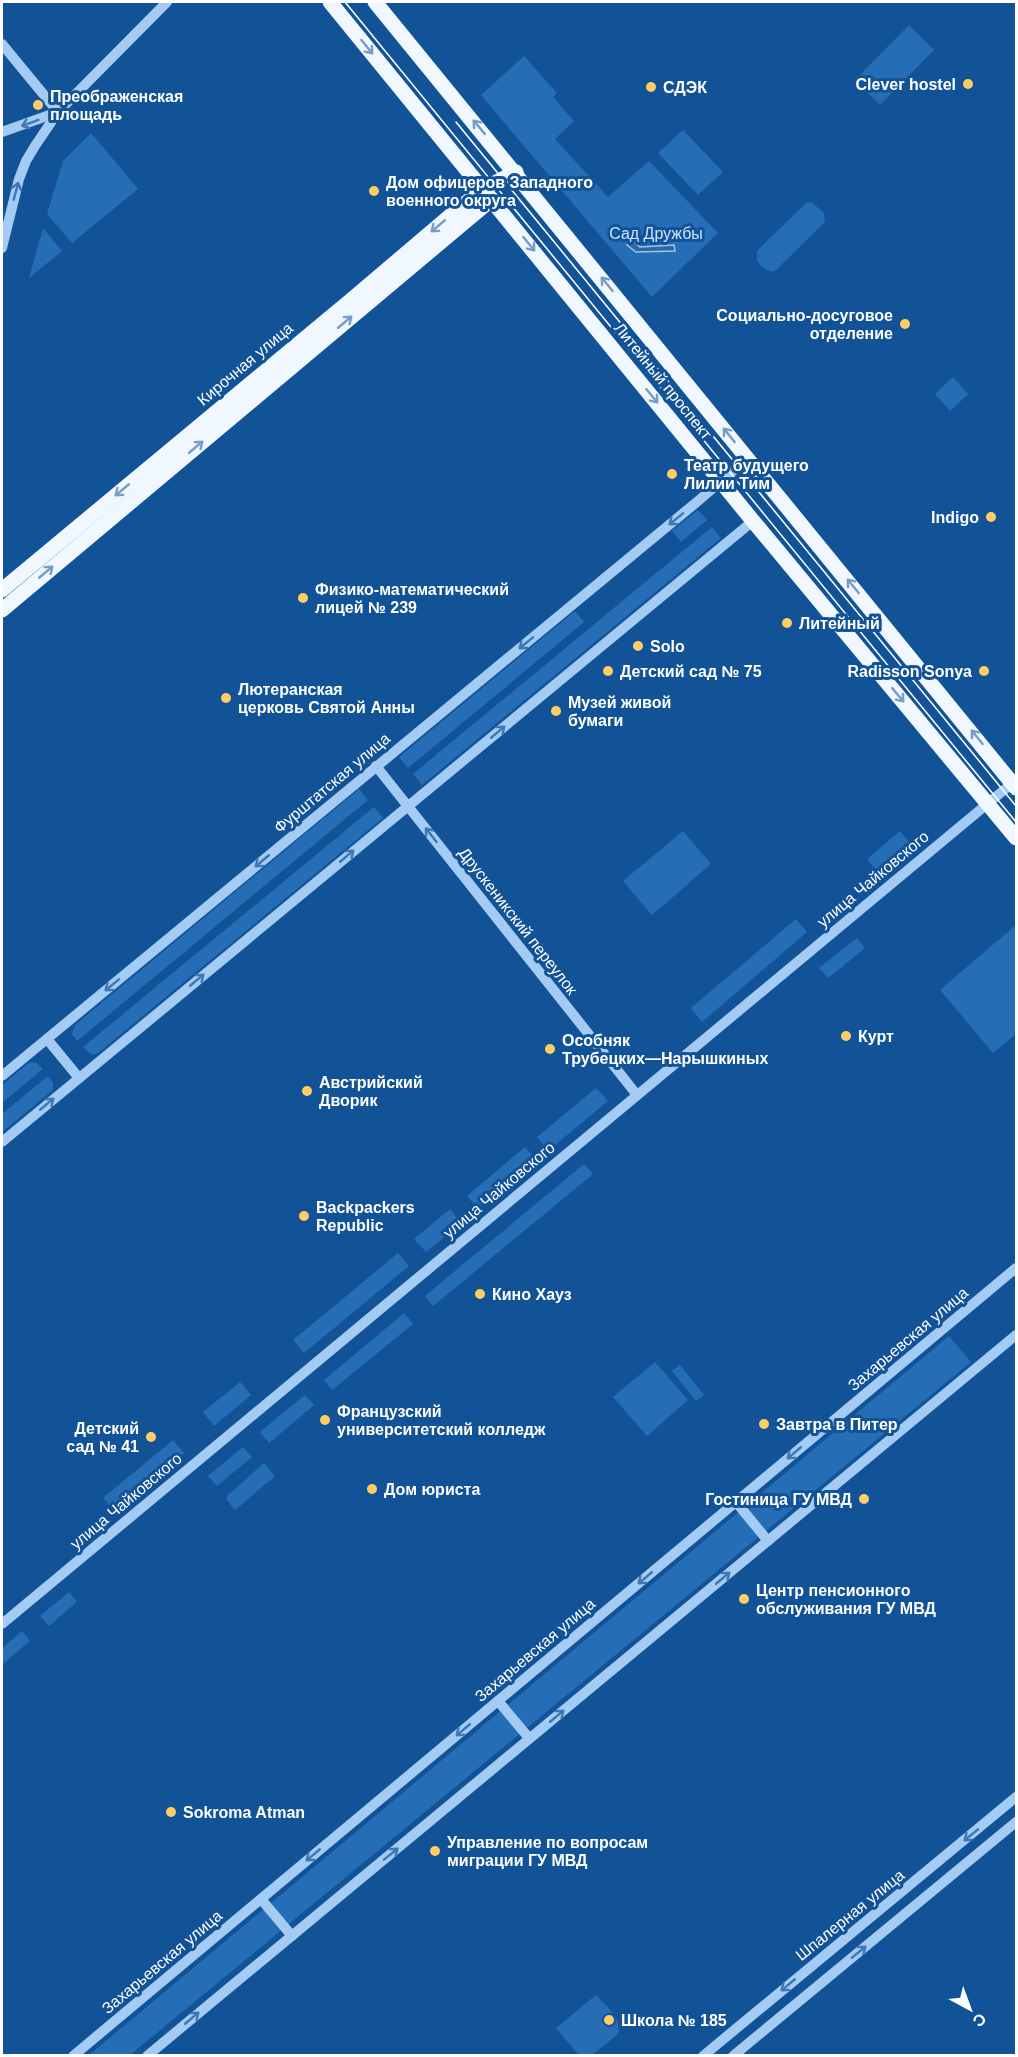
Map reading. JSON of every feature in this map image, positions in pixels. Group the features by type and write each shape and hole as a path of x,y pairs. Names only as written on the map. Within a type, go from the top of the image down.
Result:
{"main road":[{"name":"Литейный проспект","path":"330,2 720,481 1017,838"},
{"name":"Литейный проспект","path":"375,2 1015,784"},
{"name":"Кирочная улица","path":"2,590 516,172"},
{"name":"Кирочная улица","path":"2,610 487,194"}],"street":[{"path":"2,248 26,161 58,112 167,2"},
{"path":"2,44 58,112"},
{"path":"2,132 58,112"},
{"name":"Фурштатская улица","path":"2,1076 748,458"},
{"path":"2,1142 753,521"},
{"name":"Друскеникский переулок","path":"376,766 637,1095"},
{"name":"улица Чайковского","path":"2,1624 637,1095 1015,784"},
{"path":"47,1039 79,1078"},
{"name":"Захарьевская улица","path":"73,2055 1017,1268"},
{"path":"147,2055 1017,1335"},
{"path":"736,1502 768,1541"},
{"path":"498,1701 530,1738"},
{"name":"Шпалерная улица","path":"703,2055 1017,1797"},
{"name":"Шпалерная улица","path":"733,2055 1017,1822"},
{"path":"261,1899 292,1936"}],"green space":[{"path":"909,25 934,50 880,105 855,80"},
{"name":"Сад Дружбы","path":"524,56 557,93 553,97 574,121 555,139 608,197 649,161 718,233 652,297 481,95"},
{"path":"683,130 723,172 698,195 658,153"},
{"path":"91,133 138,189 72,243 47,214 63,161"},
{"path":"811,202 824,213 825,222 775,271 765,269 757,261 757,251 806,203"},
{"path":"43,228 62,251 29,278"},
{"path":"953,377 968,394 950,411 935,394"},
{"path":"698,510 707,520 681,542 672,531"},
{"path":"712,527 721,538 422,785 413,774"},
{"path":"575,611 584,622 408,768 399,757"},
{"path":"359,789 368,800 77,1041 72,1034 75,1025"},
{"path":"374,807 383,818 98,1053 92,1055 83,1047"},
{"path":"683,831 711,864 652,915 623,881"},
{"path":"900,831 911,844 878,873 867,859"},
{"path":"796,919 807,932 702,1022 691,1008"},
{"path":"1016,925 1016,1034 993,1053 940,990"},
{"path":"857,938 865,948 828,978 819,968"},
{"path":"30,1062 37,1063 43,1069 2,1103 2,1085"},
{"path":"48,1076 53,1083 53,1090 2,1132 2,1114"},
{"path":"596,1088 608,1101 548,1151 537,1137"},
{"path":"525,1147 537,1160 478,1209 467,1196"},
{"path":"584,1164 593,1174 433,1306 425,1296"},
{"path":"450,1209 461,1223 426,1252 414,1239"},
{"path":"398,1253 409,1266 304,1353 293,1340"},
{"path":"404,1313 413,1324 332,1390 324,1380"},
{"path":"949,1336 971,1362 130,2055 88,2056"},
{"path":"655,1362 688,1400 647,1436 613,1397"},
{"path":"680,1365 704,1395 696,1401 672,1371"},
{"path":"240,1382 251,1395 214,1426 203,1412"},
{"path":"305,1395 314,1405 269,1443 260,1432"},
{"path":"173,1440 184,1453 114,1511 103,1498"},
{"path":"243,1447 252,1457 217,1486 208,1476"},
{"path":"264,1463 275,1476 235,1510 227,1500 227,1496"},
{"path":"69,1592 77,1602 49,1626 40,1616"},
{"path":"22,1631 30,1641 2,1665 2,1648"},
{"path":"596,1995 616,2019 619,2029 617,2035 592,2055 579,2055 556,2028"}],"shaded area":[{"path":"632,241 640,247 674,245 675,251 636,252 627,245"}],"tram line":[{"path":"345,2 1016,822"},
{"path":"456,122 1016,806"}],"place":[{"name":"Clever hostel","path":"968,84"},
{"name":"СДЭК","path":"651,87"},
{"name":"Преображенская площадь","path":"38,105"},
{"name":"Дом офицеров Западного военного округа","path":"374,191"},
{"name":"Социально-досуговое отделение","path":"905,324"},
{"name":"Театр будущего Лилии Тим","path":"672,474"},
{"name":"Indigo","path":"991,517"},
{"name":"Физико-математический лицей № 239","path":"303,598"},
{"name":"Литейный","path":"787,623"},
{"name":"Solo","path":"638,646"},
{"name":"Детский сад № 75","path":"608,671"},
{"name":"Radisson Sonya","path":"984,671"},
{"name":"Лютеранская церковь Святой Анны","path":"226,698"},
{"name":"Музей живой бумаги","path":"556,711"},
{"name":"Курт","path":"846,1036"},
{"name":"Особняк Трубецких—Нарышкиных","path":"550,1049"},
{"name":"Австрийский Дворик","path":"307,1091"},
{"name":"Backpackers Republic","path":"304,1216"},
{"name":"Кино Хауз","path":"480,1294"},
{"name":"Французский университетский колледж","path":"325,1420"},
{"name":"Завтра в Питер","path":"764,1424"},
{"name":"Детский сад № 41","path":"151,1437"},
{"name":"Дом юриста","path":"372,1489"},
{"name":"Гостиница ГУ МВД","path":"864,1499"},
{"name":"Центр пенсионного обслуживания ГУ МВД","path":"744,1599"},
{"name":"Sokroma Atman","path":"171,1812"},
{"name":"Управление по вопросам миграции ГУ МВД","path":"435,1851"},
{"name":"Школа № 185","path":"609,2020"}]}
